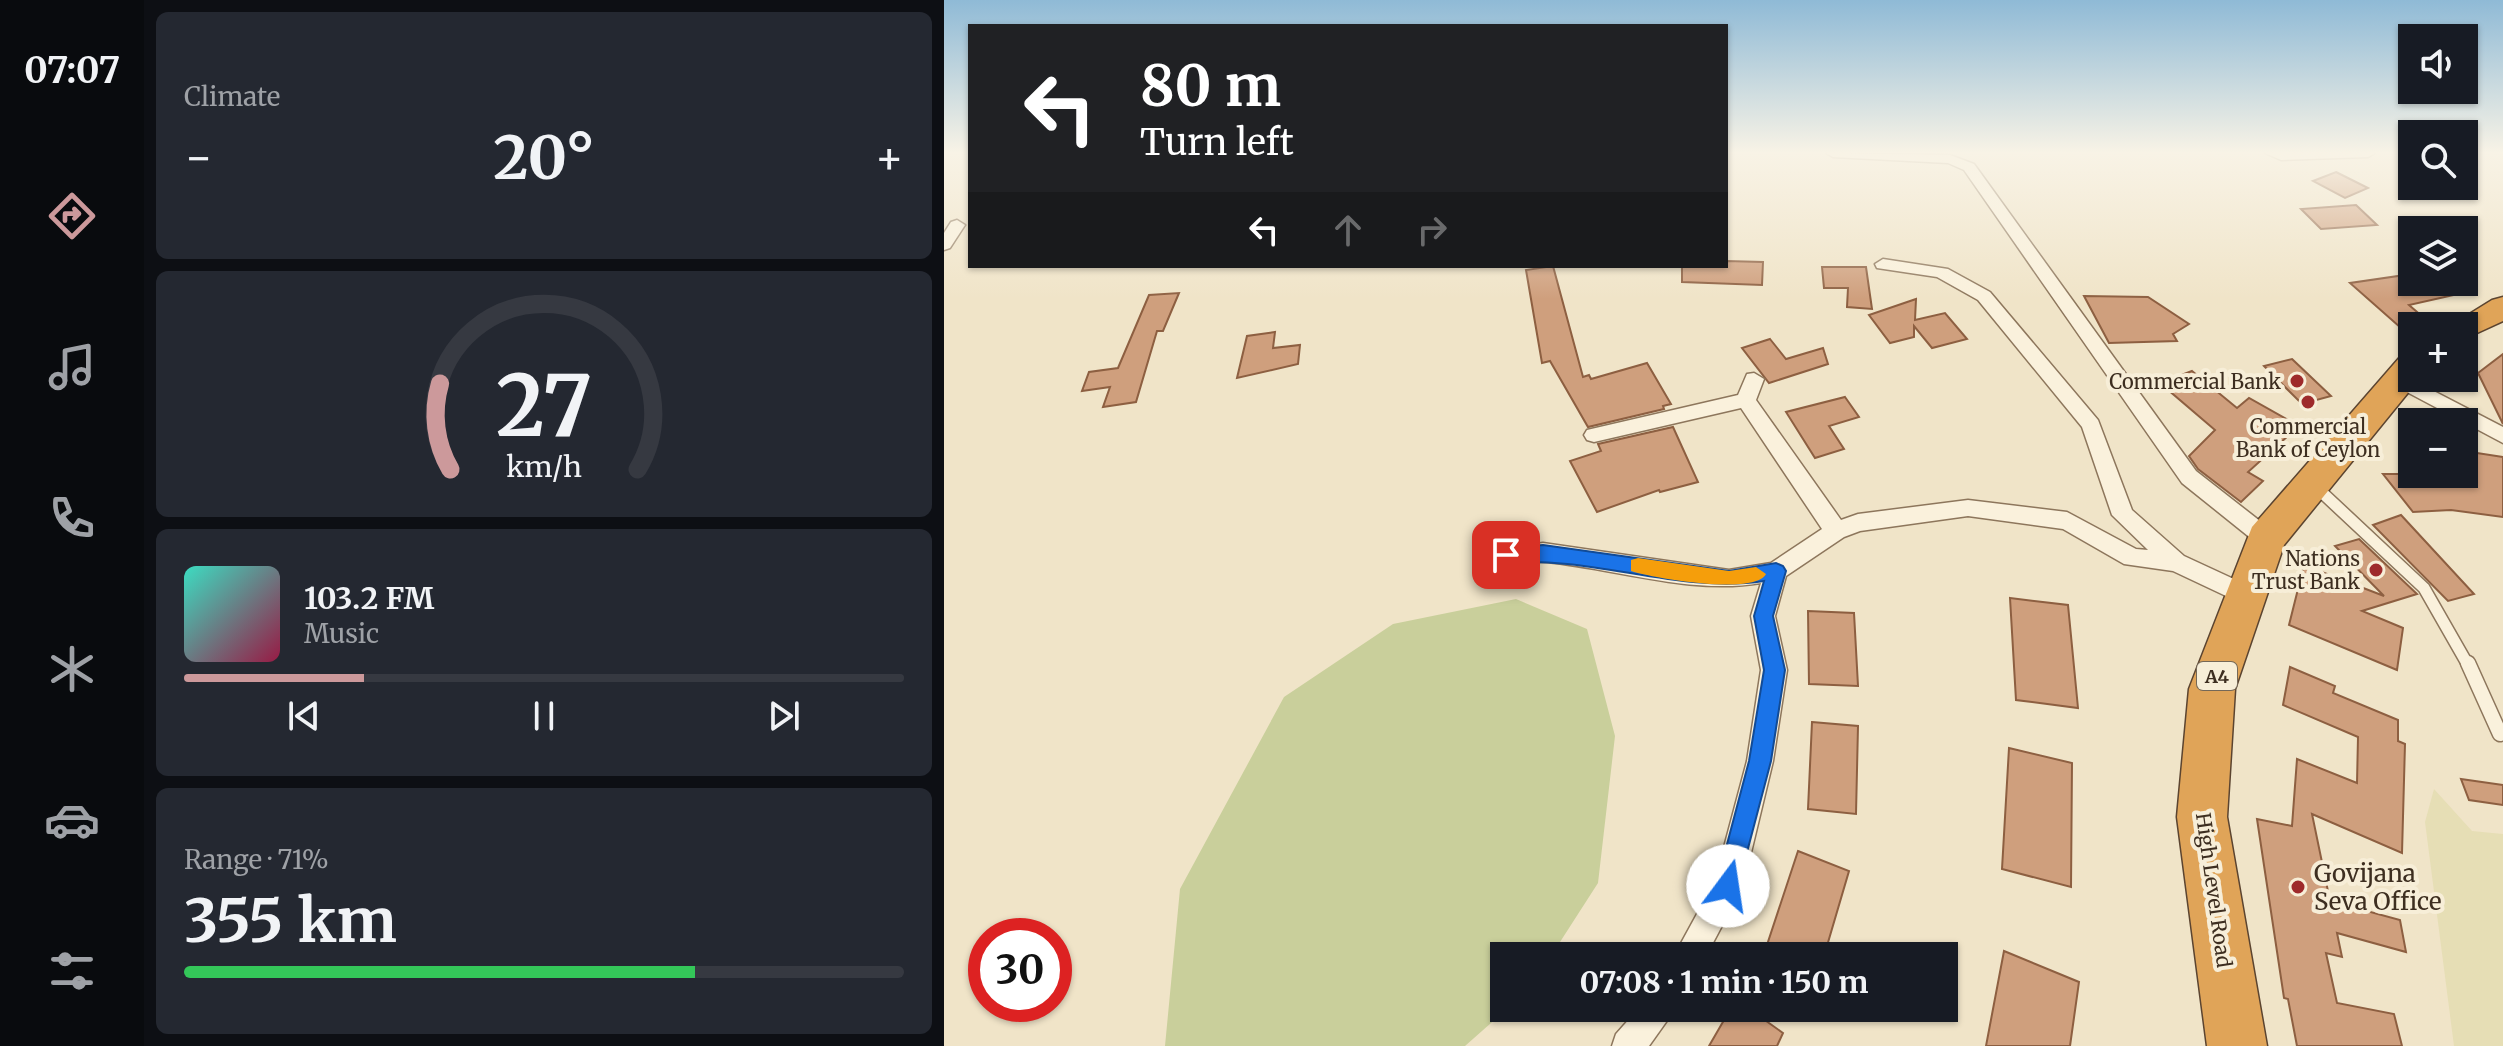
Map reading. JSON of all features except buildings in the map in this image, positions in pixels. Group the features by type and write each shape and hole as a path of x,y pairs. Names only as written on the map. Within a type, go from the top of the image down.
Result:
{"highway":[{"path":"2478,321 2503,307"},
{"name":"High Level Road","path":"2237,1046 2202,817 2212,689 2243,594 2266,538 2398,380"}],"street":[{"path":"1994,202 2189,477 2266,538"},
{"path":"944,245 957,225"},
{"path":"1883,264 1942,273 1984,296 2091,425 2123,515 2176,562 2243,594"},
{"path":"1746,400 1754,379"},
{"path":"2436,392 2503,436"},
{"path":"1746,400 1836,531"},
{"path":"1594,435 1746,400"},
{"path":"1506,555 1543,552 1729,579 1776,571 1836,531 1858,523 1968,508 2067,521 2132,558 2176,562"},
{"path":"1697,942 1728,886 1760,761 1774,670 1763,616 1776,571"},
{"path":"1628,1046 1648,1022"}],"lane":[{"path":"2311,483 2424,588 2458,642 2500,734"}],"shaded area":[{"path":"2434,789 2472,831 2503,834 2503,1046 2454,1046 2425,822"}],"green space":[{"path":"1516,599 1587,629 1615,736 1598,883 1560,942 1490,942 1492,1022 1465,1046 1165,1046 1180,889 1284,697 1393,624"}],"slow traffic":[{"path":"1638,566 1729,579 1756,574"}],"place":[{"name":"Commercial Bank","path":"2297,381"},
{"name":"Commercial Bank of Ceylon","path":"2308,402"},
{"name":"Nations Trust Bank","path":"2376,570"},
{"name":"Govijana Seva Office","path":"2298,887"}],"route":[{"path":"1506,555 1543,552 1729,579 1776,571 1763,616 1774,670 1760,761 1728,886"}]}
